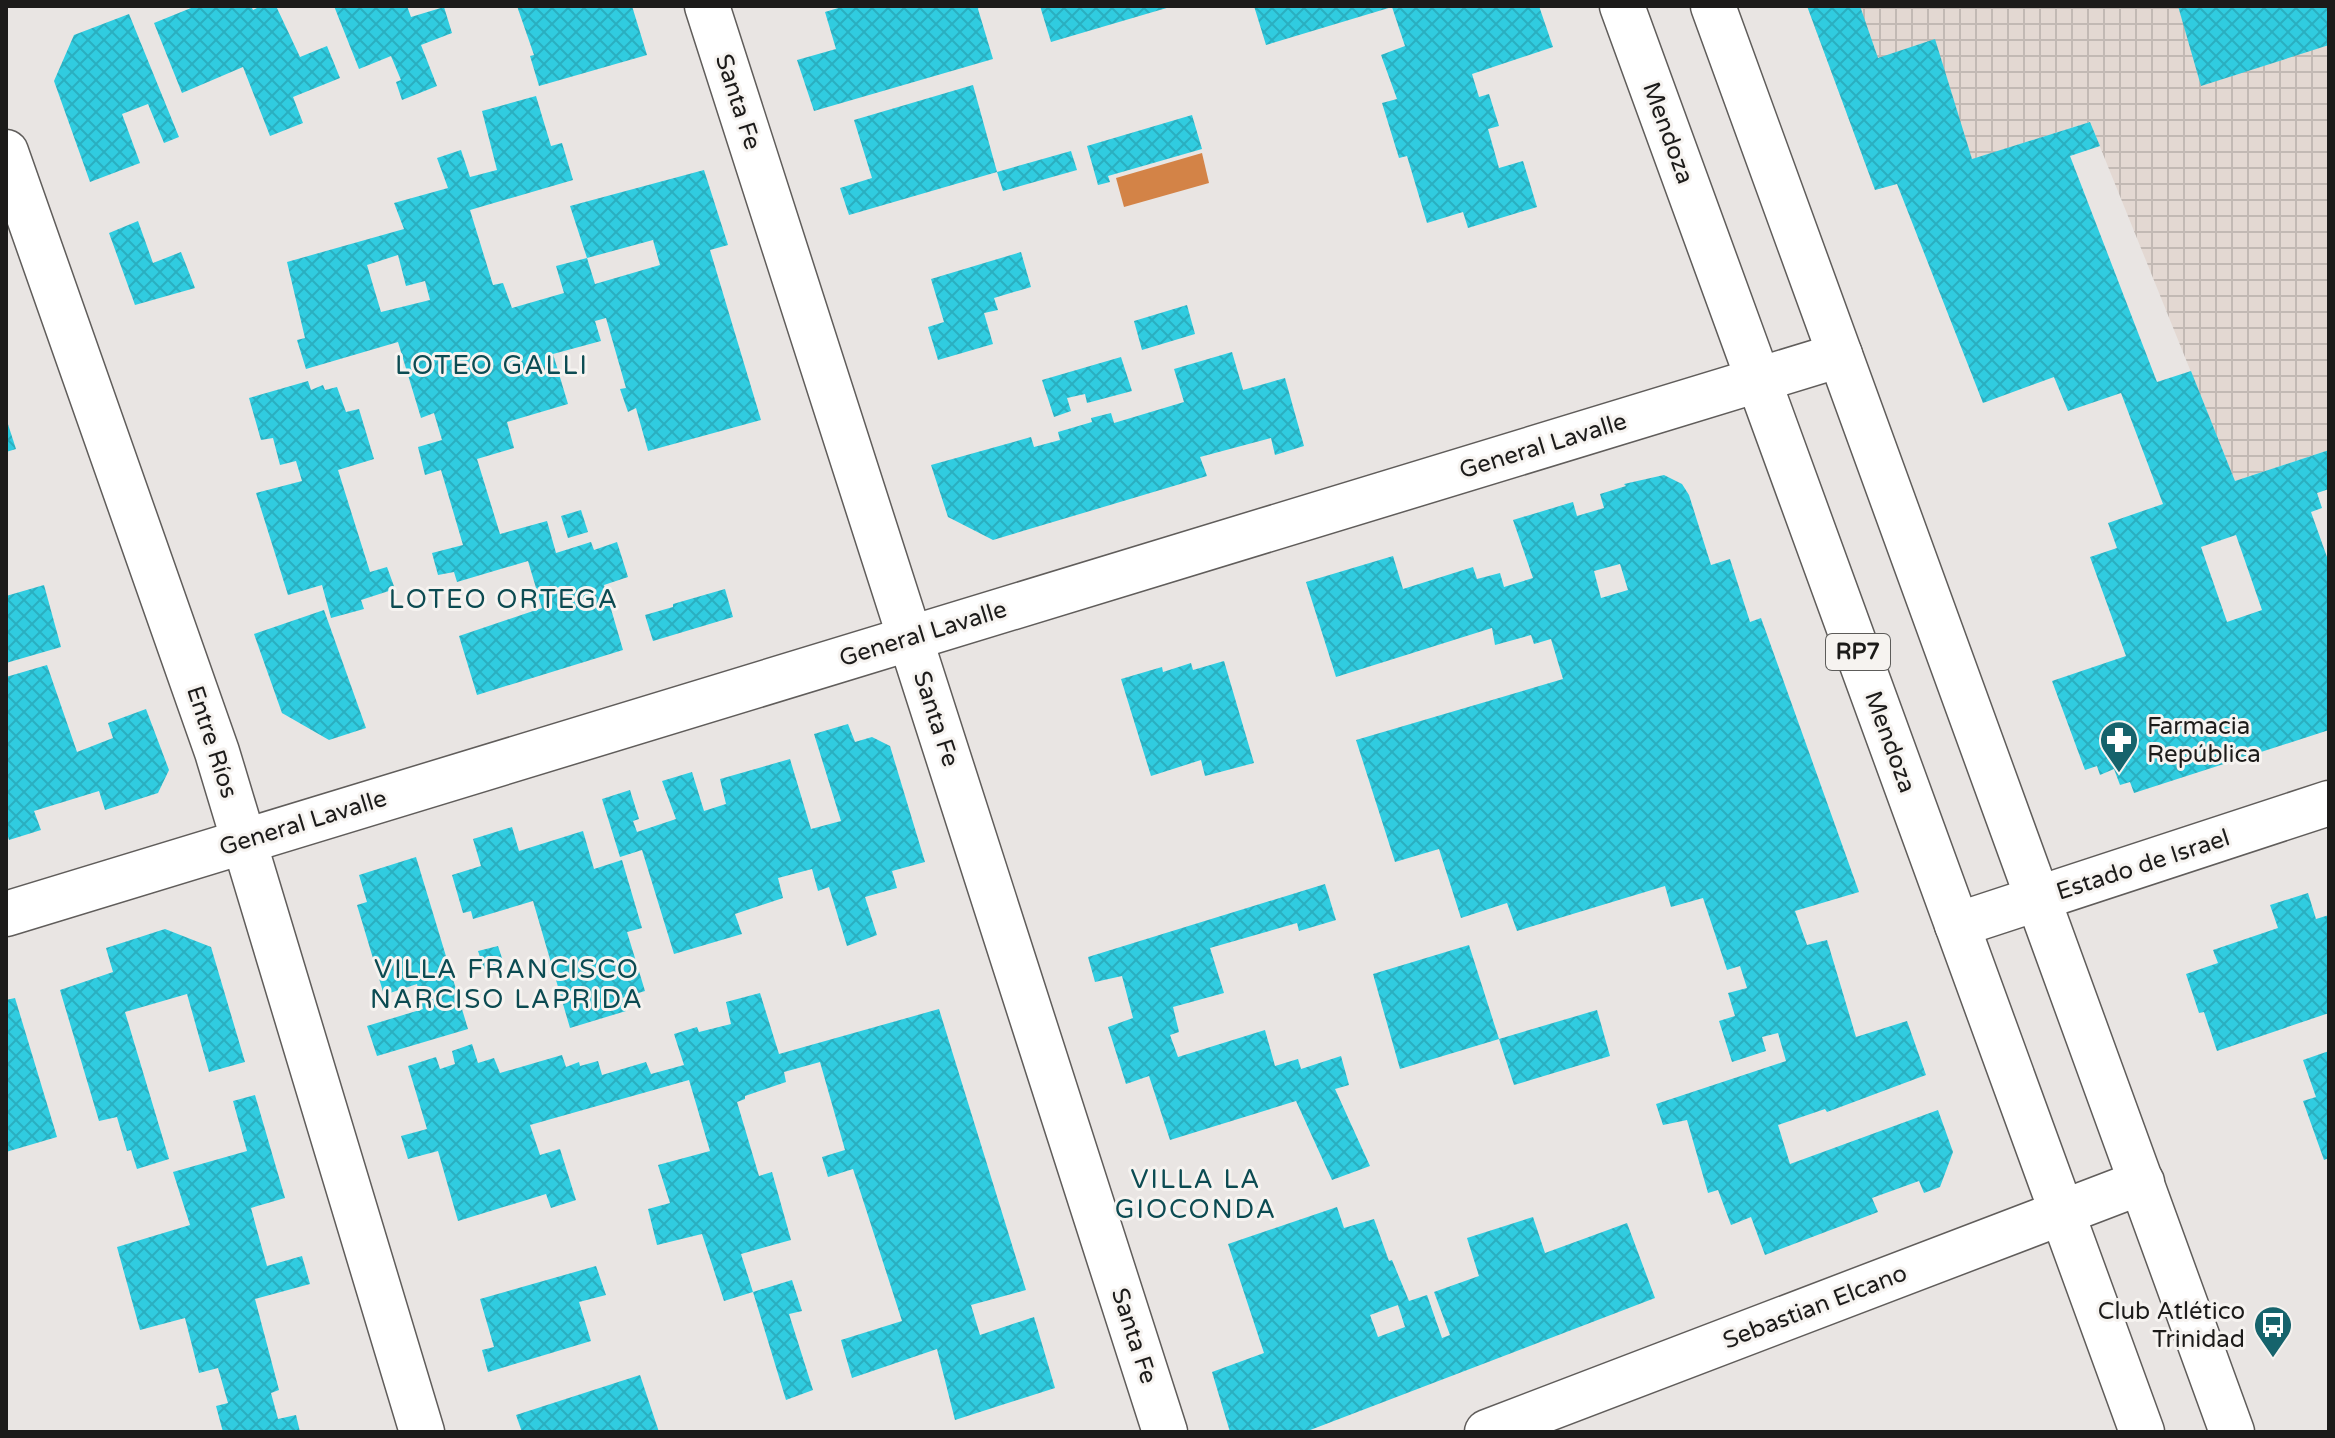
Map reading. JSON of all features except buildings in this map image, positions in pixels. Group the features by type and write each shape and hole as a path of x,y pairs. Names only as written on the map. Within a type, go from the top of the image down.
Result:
{"street":[{"name":"Santa Fe","path":"707,6 1165,1432"},
{"name":"Mendoza","path":"1622,6 2142,1432"},
{"path":"1713,6 2232,1432"},
{"name":"Entre Ríos","path":"6,152 217,752 422,1432"},
{"name":"General Lavalle","path":"6,914 1840,355"},
{"name":"Estado de Israel","path":"1957,925 2329,803"},
{"name":"Sebastian Elcano","path":"1487,1432 2142,1182"}],"shaded area":[{"path":"1807,6 2329,6 2329,450 2235,481 2090,122 1875,190"},
{"path":"1202,153 1209,183 1124,207 1116,178"}],"place":[{"name":"Farmacia República","path":"2119,774"},
{"name":"Club Atlético Trinidad","path":"2273,1359"}],"district":[{"name":"LOTEO GALLI","path":"492,365"},
{"name":"LOTEO ORTEGA","path":"504,599"},
{"name":"VILLA FRANCISCO NARCISO LAPRIDA","path":"507,984"},
{"name":"VILLA LA GIOCONDA","path":"1196,1194"}]}
